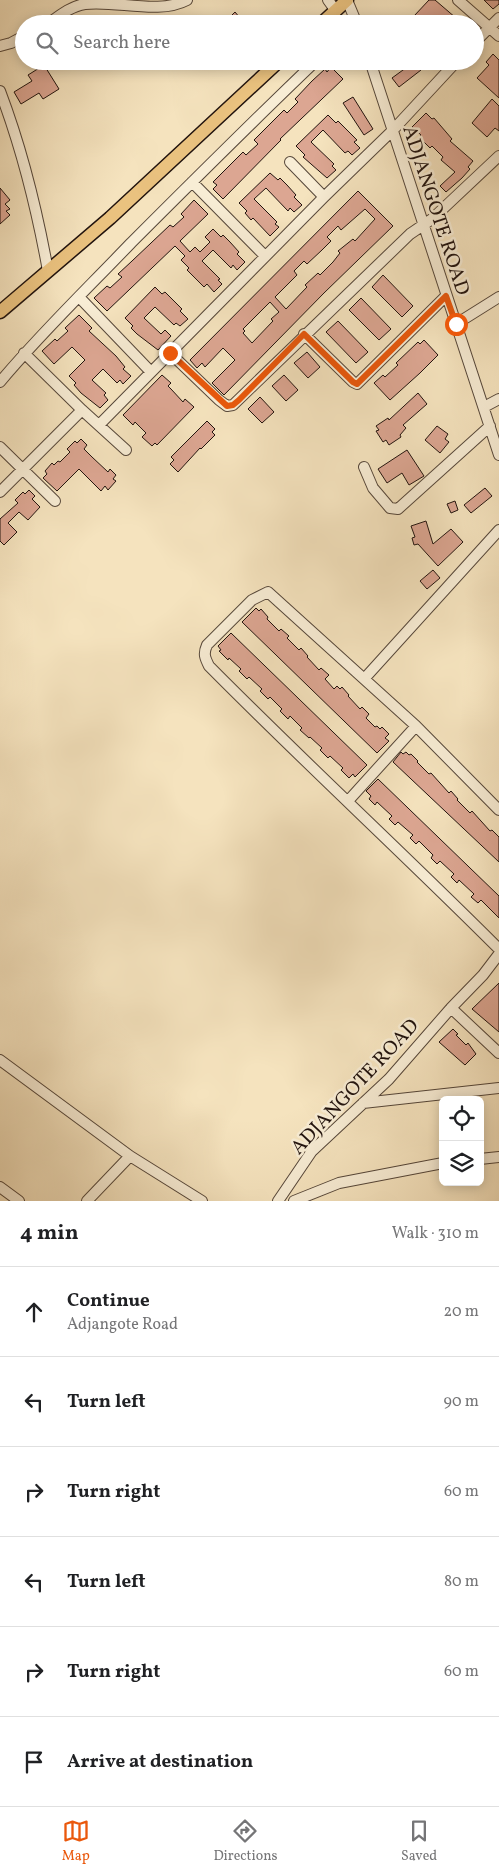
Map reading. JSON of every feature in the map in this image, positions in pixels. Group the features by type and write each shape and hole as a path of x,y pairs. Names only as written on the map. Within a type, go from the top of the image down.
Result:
{"main road":[{"path":"331,15 347,0"},
{"path":"0,312 110,218 269,70"}],"street":[{"path":"60,15 84,4 103,2 160,6 181,4 187,0"},
{"path":"328,0 336,11"},
{"path":"347,0 354,15"},
{"path":"458,0 475,15"},
{"path":"484,34 499,18"},
{"path":"484,23 499,36"},
{"path":"0,46 15,41"},
{"path":"0,382 24,353 192,182 307,70"},
{"name":"ADJANGOTE ROAD","path":"373,70 499,455"},
{"path":"99,425 324,197 393,130 449,70"},
{"path":"0,91 29,181 41,230 48,271"},
{"path":"170,353 227,406 233,405 304,334 410,234 424,224 499,156"},
{"path":"290,162 324,197"},
{"path":"192,182 266,256"},
{"path":"304,334 357,384 446,296"},
{"path":"79,297 151,372"},
{"path":"456,324 499,297"},
{"path":"24,353 126,450"},
{"path":"484,408 499,399"},
{"path":"0,492 82,410"},
{"path":"364,467 373,488 390,508 398,509 490,426"},
{"path":"0,447 55,501"},
{"path":"364,679 499,530"},
{"path":"499,810 416,726 268,592 252,600 207,645 204,651 209,666 267,725 348,801 499,949"},
{"path":"348,801 416,726"},
{"name":"ADJANGOTE ROAD","path":"278,1201 312,1151 390,1079 451,1008 483,975 499,954"},
{"path":"451,1008 499,1053"},
{"path":"0,1060 130,1156 202,1201"},
{"path":"363,1103 499,1088"},
{"path":"87,1201 130,1156"},
{"path":"484,1159 499,1157"},
{"path":"294,1201 340,1183 439,1164"},
{"path":"0,1187 19,1201"}],"building":[{"path":"429,0 435,0 452,15 415,15"},
{"path":"484,0 499,0 499,4 493,9"},
{"path":"493,54 499,60 499,98 477,78 489,65 486,62"},
{"path":"36,70 47,70 59,89 43,99 39,93 21,104 14,92 32,81 28,75"},
{"path":"324,70 327,72 334,70 343,79 280,139 223,199 213,189 217,185 213,182 243,152 246,155 258,144 254,140 284,110 287,113 298,102 295,99 312,81"},
{"path":"403,70 421,70 399,87 392,78"},
{"path":"353,97 373,129 364,135 343,103"},
{"path":"492,99 499,106 499,131 495,128 487,137 472,123"},
{"path":"426,113 432,119 434,118 452,139 450,141 473,161 468,167 470,169 446,192 440,186 455,172 441,160 443,157 432,146 430,148 419,137 421,135 412,127"},
{"path":"328,115 336,123 338,121 357,140 354,142 360,148 352,155 348,151 345,153 323,130 311,142 334,164 332,166 336,170 327,178 303,157 305,155 296,146"},
{"path":"270,173 278,180 280,178 287,185 296,195 294,197 302,205 294,212 290,208 288,211 266,188 254,199 277,222 275,224 279,227 270,236 253,218 251,220 245,213 247,211 239,203"},
{"path":"0,188 10,200 5,204 10,209 6,211 10,215 0,224"},
{"path":"358,191 393,226 224,395 212,383 235,360 223,348 205,367 202,363 197,368 190,360","holes":["365,209 375,219 355,241 353,239 338,251 340,253 333,262 320,275 318,273 305,285 307,287 286,309 275,297 297,275 294,271 304,261 307,264 331,241 327,237 338,226 341,230","270,302 279,312 252,343 243,333 245,331 243,329"]},
{"path":"194,200 208,214 180,241 190,252 195,247 200,252 210,242 205,237 213,229 230,242 239,252 237,254 245,262 237,270 233,265 231,268 213,250 202,261 220,279 218,280 222,284 214,292 207,284 204,287 187,270 189,268 181,260 185,256 175,246 107,311 94,298 107,286 110,288 122,277 118,274 170,225 173,227 184,217 181,214"},
{"path":"383,275 413,306 402,317 372,287"},
{"path":"155,287 162,294 165,292 182,309 180,311 188,319 180,326 176,323 174,325 155,307 144,318 161,334 165,330 171,336 158,350 137,334 131,328 133,326 125,318"},
{"path":"361,298 391,329 379,340 349,310"},
{"path":"79,315 92,328 89,331 116,356 125,367 123,369 131,376 123,384 120,380 117,383 103,369 92,380 106,393 104,395 108,400 100,408 81,393 74,385 76,383 69,376 85,360 72,347 54,364 42,351 55,339 57,341 68,331 65,328"},
{"path":"338,321 368,352 356,363 326,332"},
{"path":"424,340 438,355 390,400 374,383 383,375 385,377 398,365 396,363 418,342 420,344"},
{"path":"307,352 320,367 308,378 294,363"},
{"path":"162,375 171,383 168,386 183,402 185,399 194,407 157,445 155,443 152,446 142,437 146,433 135,422 133,425 123,415"},
{"path":"284,375 298,390 286,401 272,386"},
{"path":"418,393 427,404 403,425 406,428 400,435 401,437 389,445 386,440 383,442 376,431 379,430 376,426 388,418 389,420"},
{"path":"260,397 274,412 262,423 248,409"},
{"path":"207,421 215,429 212,432 215,435 178,472 170,464 174,460 171,457"},
{"path":"437,426 448,434 445,439 449,442 440,453 425,440"},
{"path":"81,439 87,445 84,449 108,472 110,469 116,475 113,479 116,481 108,490 105,486 101,491 79,469 57,491 43,478 47,474 45,471 52,463 54,465 58,461 60,462 70,452 67,449 75,441 77,443"},
{"path":"407,450 424,476 409,485 402,473 387,483 378,469"},
{"path":"485,488 492,496 471,513 464,505"},
{"path":"29,490 35,496 32,499 40,507 28,520 19,512 8,523 17,532 4,545 0,541 0,519 18,503 15,500 23,492 25,494"},
{"path":"455,501 458,510 451,513 447,504"},
{"path":"426,521 433,544 451,529 463,542 438,566 418,544 414,545 412,538 415,537 411,526"},
{"path":"433,570 440,578 427,589 420,581"},
{"path":"256,608 259,611 261,609 268,617 267,619 279,631 281,629 289,636 287,638 299,650 301,648 319,670 321,668 329,675 325,679 334,689 337,686 340,689 342,687 360,709 362,707 369,714 366,718 375,727 377,726 380,729 382,727 389,734 385,738 389,741 377,753 242,622"},
{"path":"231,633 367,765 355,777 353,774 349,778 341,770 343,768 330,756 328,758 320,750 322,748 300,730 302,728 290,716 288,719 280,711 282,709 270,697 268,699 260,691 262,689 249,677 247,679 239,671 241,669 219,651 221,650 218,646"},
{"path":"401,752 403,754 406,752 409,755 411,754 449,793 451,791 470,813 472,811 490,831 492,830 499,837 499,862 393,762"},
{"path":"378,779 499,896 499,918 481,900 478,903 471,897 474,894 459,880 457,883 451,877 454,874 440,861 437,864 431,858 433,855 419,841 416,844 410,838 413,835 398,822 395,825 389,819 392,816 377,802 375,805 369,799 371,796 366,791"},
{"path":"499,983 499,1032 472,1009"},
{"path":"453,1029 458,1034 456,1035 466,1045 468,1043 476,1054 465,1065 439,1042"}],"route":[{"path":"170,353 227,406 233,405 239,400 304,334 357,384 446,296 456,324"}]}
